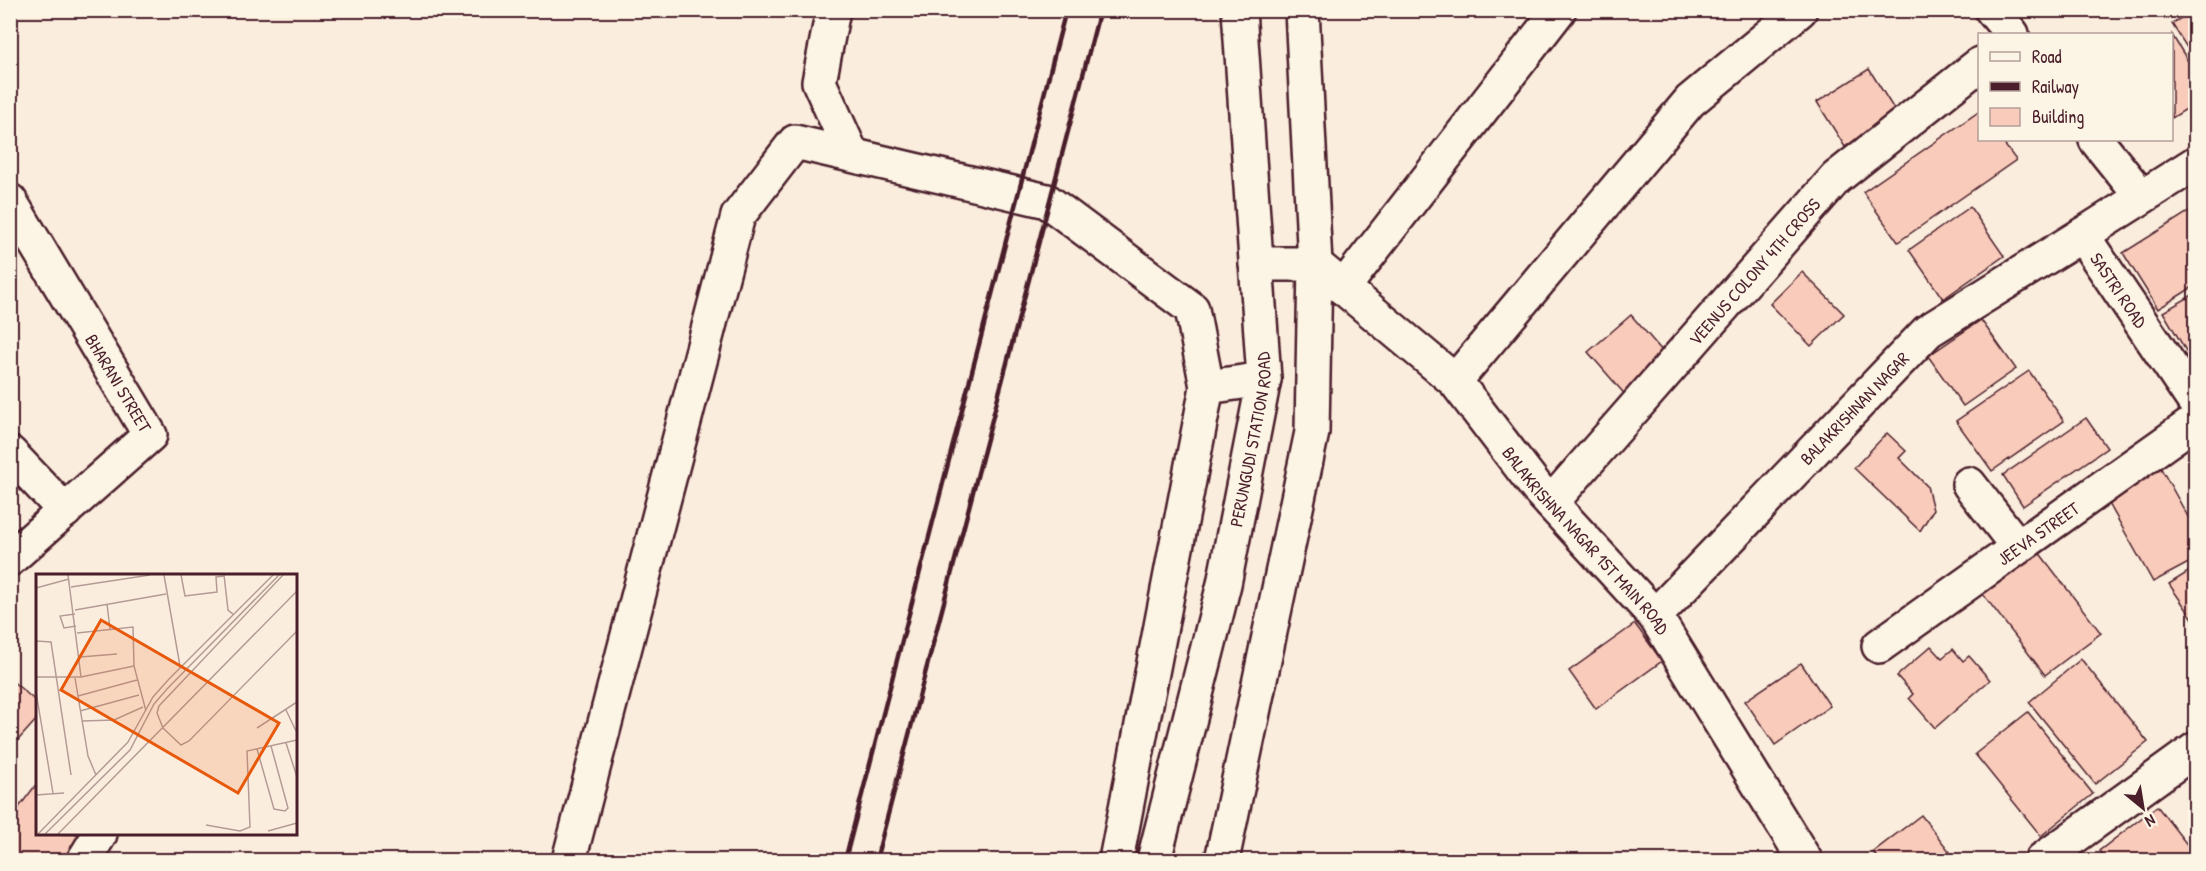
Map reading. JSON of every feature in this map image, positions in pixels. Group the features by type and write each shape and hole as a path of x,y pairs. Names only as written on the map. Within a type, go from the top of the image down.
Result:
{"street":[{"path":"833,10 819,82 852,155"},
{"name":"PERUNGUDI STATION ROAD","path":"1154,861 1224,584 1264,379 1239,10"},
{"path":"1222,861 1312,432 1315,264 1302,10"},
{"path":"1344,288 1559,10"},
{"path":"1455,381 1690,101 1800,10"},
{"path":"1992,10 2011,33"},
{"name":"VEENUS COLONY 4TH CROSS","path":"1551,503 1836,178 1978,66"},
{"path":"2097,141 2141,196"},
{"path":"569,861 738,216 795,142 1047,201 1192,309 1207,387 1116,861"},
{"name":"SASTRI ROAD","path":"2196,163 2082,235 2196,404"},
{"name":"BHARANI STREET","path":"10,201 150,435 10,559"},
{"name":"BALAKRISHNAN NAGAR","path":"1656,616 1928,331 2082,235"},
{"path":"1256,264 1315,264"},
{"name":"BALAKRISHNA NAGAR 1ST MAIN ROAD","path":"1315,264 1455,381 1551,503 1656,616 1805,861"},
{"path":"1207,387 1264,379"},
{"name":"JEEVA STREET","path":"1880,646 2196,421"},
{"path":"10,453 65,511"},
{"path":"1969,484 2018,547"},
{"path":"2043,861 2083,849 2196,749"},
{"path":"84,861 99,835"}],"building":[{"path":"2196,10 2196,62 2172,24"},
{"path":"2173,37 2196,74 2196,103 2173,117"},
{"path":"1869,69 1897,114 1845,147 1817,102"},
{"path":"1978,112 1978,141 2002,141 2016,160 1898,242 1863,192"},
{"path":"1970,207 2004,256 1943,299 1909,250"},
{"path":"2196,207 2196,285 2158,309 2123,253"},
{"path":"1802,272 1844,314 1811,346 1770,304"},
{"path":"2196,293 2196,352 2189,356 2163,312"},
{"path":"1631,315 1670,360 1628,398 1588,352"},
{"path":"1981,320 2016,369 1963,406 1928,356"},
{"path":"2029,371 2064,421 1992,471 1956,421"},
{"path":"2086,418 2107,448 2023,506 2003,475"},
{"path":"1887,433 1906,451 1899,458 1927,486 1933,510 1920,531 1854,468"},
{"path":"2158,463 2196,531 2196,559 2153,582 2103,493"},
{"path":"2038,551 2101,633 2045,675 1982,593"},
{"path":"2196,567 2196,623 2169,584"},
{"path":"1635,624 1662,661 1596,709 1569,671"},
{"path":"1931,646 1942,658 1953,649 1963,661 1969,656 1990,680 1935,728 1909,698 1913,694 1897,676"},
{"path":"2081,659 2148,742 2095,784 2029,702"},
{"path":"1801,663 1830,706 1775,745 1745,701"},
{"path":"10,679 36,701 36,720 10,749"},
{"path":"2028,712 2093,794 2041,836 1975,754"},
{"path":"36,785 36,835 83,835 64,860 19,860 10,854 10,819"},
{"path":"2157,806 2196,856 2196,860 2106,860 2099,851"},
{"path":"1921,815 1950,852 1939,860 1879,860 1873,852"}],"railway":[{"path":"845,860 1066,10"},
{"path":"876,860 1100,10"}]}
